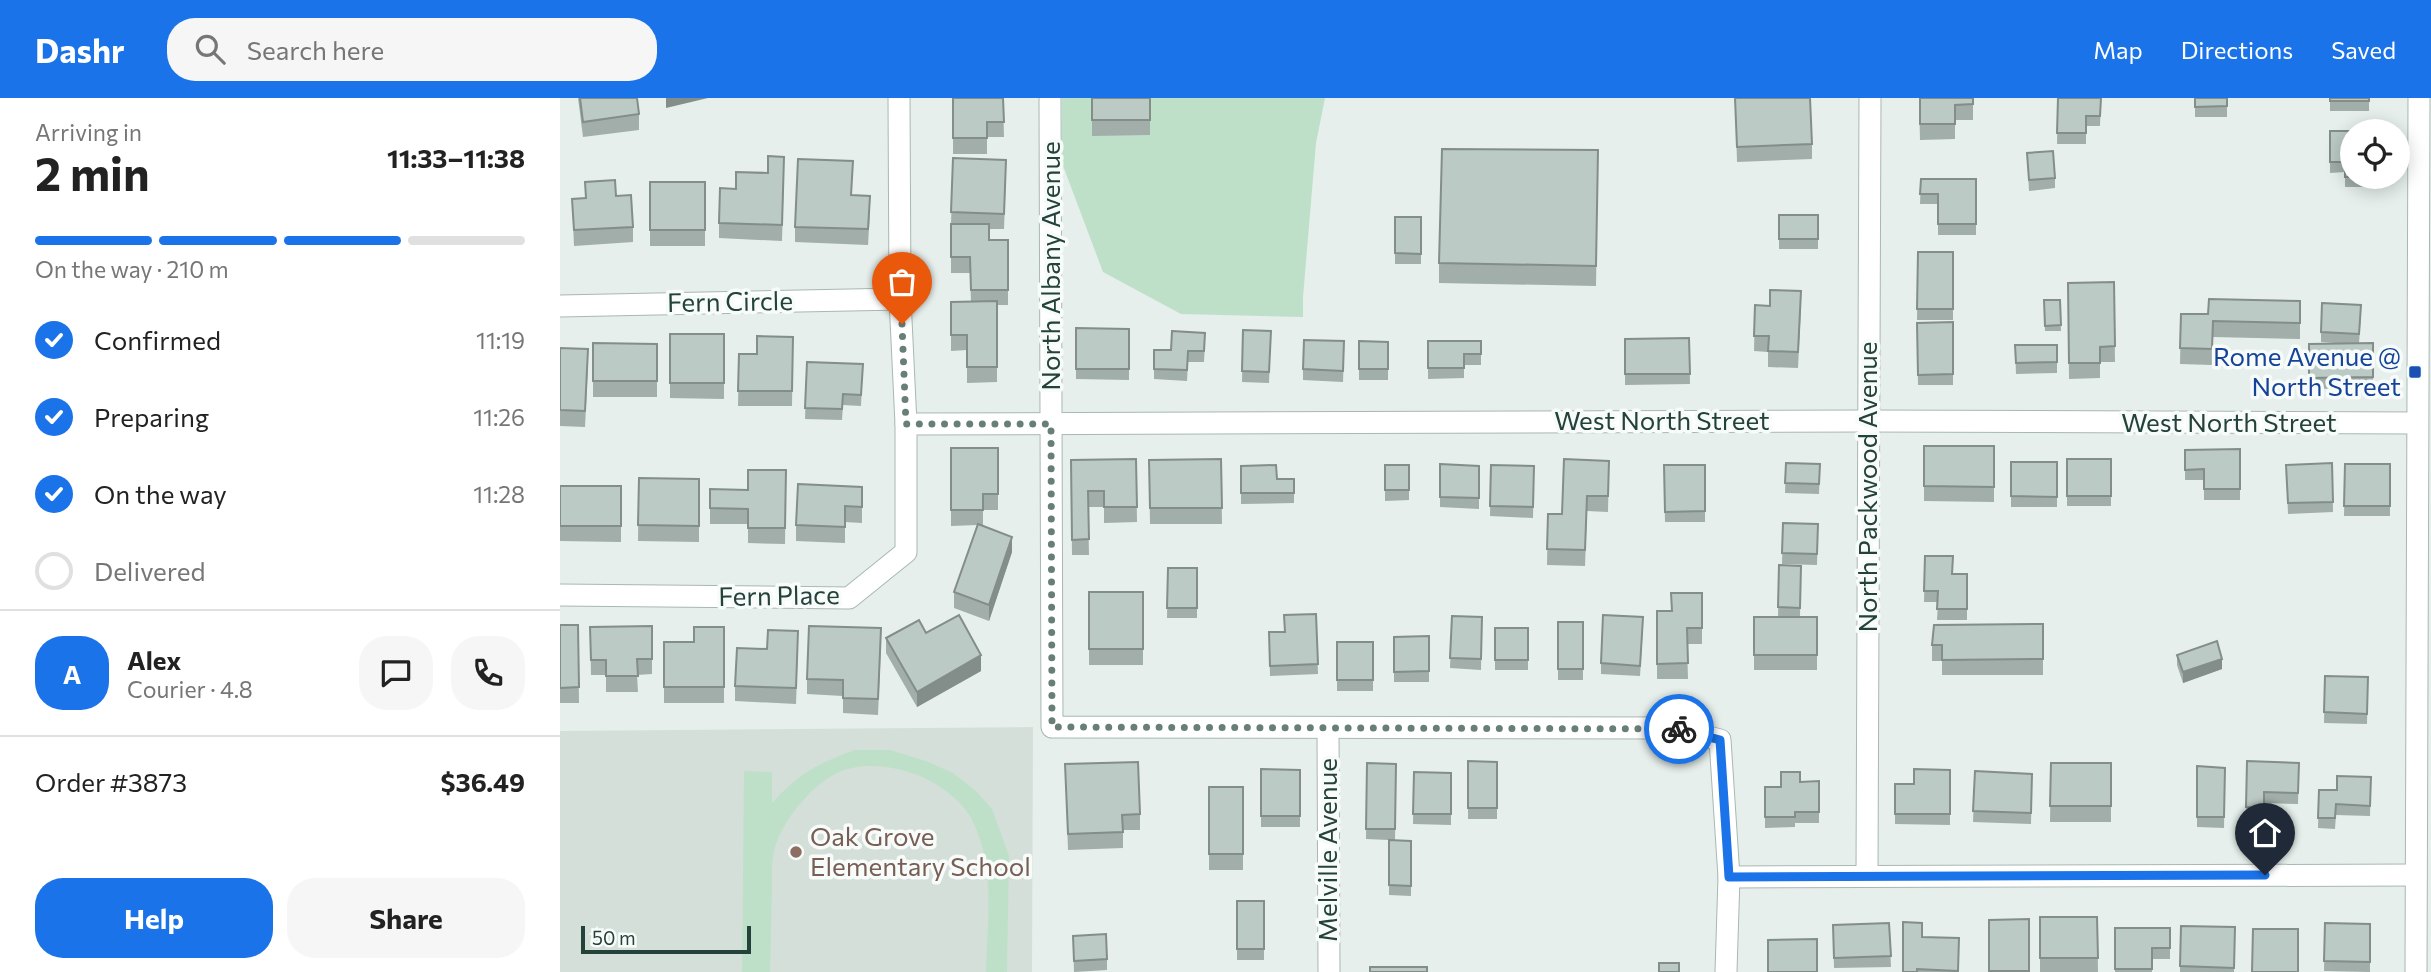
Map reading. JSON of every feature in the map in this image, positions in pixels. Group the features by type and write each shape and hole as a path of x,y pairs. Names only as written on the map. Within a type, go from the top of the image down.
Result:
{"street":[{"name":"Fern Place","path":"560,595 849,598 906,552 899,98"},
{"name":"North Packwood Avenue","path":"1867,875 1870,98"},
{"path":"2416,972 2424,492 2417,423 2418,98"},
{"name":"North Albany Avenue","path":"1050,100 1052,727 1328,729"},
{"name":"Fern Circle","path":"560,306 900,299"},
{"name":"West North Street","path":"906,424 1867,421 2417,423"},
{"path":"1328,729 1675,728 1720,740 1729,877 1726,972"},
{"name":"Melville Avenue","path":"1328,729 1328,972"},
{"path":"1729,877 2416,875"}],"shaded area":[{"name":"Oak Grove Elementary School","path":"1033,727 1032,972 560,972 560,731"}],"green space":[{"path":"1062,98 1325,98 1316,143 1303,317 1181,314 1103,272 1062,163"},
{"path":"854,750 890,750 926,761 953,773 976,791 992,809 1009,856 1007,972 986,972 987,875 980,838 968,813 950,794 920,776 896,769 870,766 852,768 828,778 806,797 788,821 776,844 773,862 770,972 742,972 744,771 772,772 772,803 809,770"}],"building":[{"path":"580,98 637,98 639,114 583,122"},
{"path":"953,98 1003,98 1004,122 987,122 987,138 953,138"},
{"path":"1092,98 1150,98 1150,120 1092,120"},
{"path":"1735,98 1810,98 1812,144 1737,147"},
{"path":"1920,98 1973,98 1973,104 1955,105 1955,124 1920,124"},
{"path":"2058,98 2101,98 2100,116 2086,116 2086,133 2057,133"},
{"path":"2195,98 2227,98 2227,106 2195,107"},
{"path":"2330,98 2369,98 2369,101 2330,101"},
{"path":"2330,131 2340,131 2340,162 2330,162"},
{"path":"1442,149 1598,150 1596,266 1439,263"},
{"path":"2053,151 2055,178 2029,180 2027,153"},
{"path":"768,156 784,157 782,225 719,223 720,188 736,189 736,172 768,173"},
{"path":"953,158 1006,160 1004,214 951,212"},
{"path":"798,159 853,161 851,195 870,196 868,229 795,227"},
{"path":"1921,179 1976,179 1976,224 1938,224 1938,194 1920,194"},
{"path":"615,180 616,196 631,195 633,227 574,230 572,199 586,198 585,182"},
{"path":"650,182 705,182 705,230 650,230"},
{"path":"1779,215 1818,215 1818,239 1779,239"},
{"path":"1395,217 1421,217 1421,254 1395,253"},
{"path":"951,224 989,224 989,240 1008,240 1008,290 971,290 970,257 951,257"},
{"path":"1918,252 1953,252 1953,309 1917,309"},
{"path":"2114,282 2115,346 2100,347 2100,363 2069,363 2068,283"},
{"path":"1770,290 1801,291 1798,352 1768,351 1769,336 1754,336 1755,305 1770,306"},
{"path":"2209,299 2300,301 2300,323 2213,321 2212,349 2180,348 2181,314 2208,314"},
{"path":"2044,300 2060,300 2061,325 2045,326"},
{"path":"997,301 997,367 967,367 967,335 951,335 951,302"},
{"path":"2322,303 2361,305 2359,334 2321,332"},
{"path":"1953,322 1953,374 1918,375 1917,323"},
{"path":"1076,328 1129,329 1129,369 1076,369"},
{"path":"1243,330 1271,331 1269,372 1242,371"},
{"path":"1172,331 1205,333 1204,351 1188,351 1187,370 1154,369 1154,350 1171,350"},
{"path":"670,334 724,334 724,383 670,383"},
{"path":"757,336 793,337 792,391 738,391 739,354 757,354"},
{"path":"1689,338 1690,374 1625,374 1625,339"},
{"path":"1304,340 1344,341 1343,371 1303,369"},
{"path":"1359,341 1388,342 1388,369 1359,369"},
{"path":"1428,341 1481,341 1481,354 1464,354 1464,368 1428,368"},
{"path":"593,343 657,344 657,381 593,381"},
{"path":"2373,343 2373,377 2309,378 2309,344"},
{"path":"2015,345 2057,345 2057,362 2016,363"},
{"path":"560,348 588,349 585,411 560,410"},
{"path":"807,362 863,364 861,395 843,394 842,409 805,408"},
{"path":"1924,446 1994,446 1994,487 1924,486"},
{"path":"951,448 998,448 998,494 983,494 983,510 951,510"},
{"path":"2240,449 2240,489 2204,489 2204,469 2185,470 2185,450"},
{"path":"1136,459 1137,507 1104,507 1104,491 1088,491 1089,539 1072,540 1071,460"},
{"path":"1221,459 1222,508 1150,508 1149,460"},
{"path":"1564,459 1609,461 1608,496 1587,496 1585,550 1547,549 1548,514 1562,514"},
{"path":"2067,459 2111,459 2111,496 2067,496"},
{"path":"2011,462 2057,462 2057,497 2011,496"},
{"path":"1786,463 1820,464 1819,484 1785,483"},
{"path":"2332,463 2333,502 2288,503 2286,465"},
{"path":"1440,464 1479,466 1479,498 1440,497"},
{"path":"2345,464 2390,464 2390,506 2344,506"},
{"path":"1276,465 1277,479 1294,479 1294,493 1241,493 1241,466"},
{"path":"1385,465 1409,465 1409,490 1385,490"},
{"path":"1491,465 1534,466 1533,507 1490,506"},
{"path":"1664,465 1705,465 1705,511 1665,512"},
{"path":"748,470 786,470 785,528 748,528 748,509 710,508 710,489 748,490"},
{"path":"639,478 699,479 699,526 638,525"},
{"path":"798,484 862,487 862,507 845,506 845,527 796,525"},
{"path":"560,486 621,486 621,526 560,526"},
{"path":"1783,523 1818,524 1817,554 1782,553"},
{"path":"978,524 1012,537 989,605 954,592"},
{"path":"1925,556 1953,556 1952,574 1967,574 1967,609 1937,609 1938,591 1924,591"},
{"path":"1779,565 1801,566 1800,608 1778,607"},
{"path":"1168,568 1197,568 1197,608 1167,608"},
{"path":"1089,592 1143,592 1143,649 1089,649"},
{"path":"1671,593 1702,593 1702,628 1687,628 1688,663 1657,664 1657,611 1672,611"},
{"path":"1316,614 1318,664 1270,666 1269,632 1285,632 1284,615"},
{"path":"959,615 981,655 917,692 886,638 919,620 926,633"},
{"path":"1603,615 1643,617 1640,666 1601,663"},
{"path":"1452,616 1482,617 1481,659 1450,658"},
{"path":"1754,617 1817,617 1817,655 1754,655"},
{"path":"1558,622 1583,622 1583,669 1558,669"},
{"path":"2043,624 2043,659 1942,660 1942,645 1932,645 1934,625"},
{"path":"560,625 578,625 579,687 560,688"},
{"path":"652,626 652,659 637,659 638,676 606,676 606,660 591,660 590,627"},
{"path":"809,626 881,628 878,699 843,698 843,680 807,679"},
{"path":"694,627 724,627 724,687 664,687 664,642 694,642"},
{"path":"1495,628 1528,628 1528,660 1495,660"},
{"path":"768,630 798,631 796,688 735,686 737,648 767,649"},
{"path":"1429,636 1429,671 1394,672 1394,637"},
{"path":"2217,641 2222,659 2183,672 2177,655"},
{"path":"1337,642 1373,642 1373,680 1337,680"},
{"path":"2325,676 2368,677 2367,714 2324,712"},
{"path":"1468,761 1497,762 1497,808 1468,808"},
{"path":"2247,761 2299,763 2298,793 2264,792 2264,808 2246,807"},
{"path":"1138,762 1140,814 1122,815 1123,832 1068,834 1065,764"},
{"path":"1367,763 1396,764 1395,829 1366,829"},
{"path":"2051,763 2111,763 2111,806 2050,806"},
{"path":"2197,766 2225,768 2224,817 2197,817"},
{"path":"1261,769 1300,770 1300,816 1261,816"},
{"path":"1914,769 1950,770 1950,814 1895,814 1895,784 1914,784"},
{"path":"1975,771 2032,774 2031,813 1973,811"},
{"path":"1414,772 1451,773 1451,814 1413,814"},
{"path":"1781,772 1800,772 1800,782 1819,781 1819,812 1795,812 1795,817 1765,817 1765,787 1781,787"},
{"path":"2337,776 2371,777 2370,806 2336,804 2335,818 2318,818 2319,790 2337,790"},
{"path":"1209,787 1243,787 1243,854 1209,854"},
{"path":"1389,840 1411,841 1411,886 1389,885"},
{"path":"1237,901 1264,901 1264,949 1237,949"},
{"path":"2040,917 2097,917 2098,958 2040,958"},
{"path":"2029,919 2029,971 1989,971 1989,920"},
{"path":"1903,922 1922,923 1922,937 1959,938 1958,971 1917,969 1917,972 1903,972"},
{"path":"1889,923 1891,956 1834,958 1833,925"},
{"path":"2325,923 2370,924 2370,962 2324,961"},
{"path":"2181,926 2235,927 2234,968 2180,966"},
{"path":"2115,928 2170,928 2170,948 2152,948 2152,969 2115,969"},
{"path":"2253,929 2298,929 2298,972 2252,972"},
{"path":"1106,934 1107,959 1074,961 1073,936"},
{"path":"1817,939 1817,972 1768,972 1768,940"},
{"path":"1659,963 1679,963 1679,972 1659,972"},
{"path":"1370,967 1427,967 1427,972 1370,972"}],"way so far":[{"path":"902,324 906,424 1051,424 1052,727 1679,729"}],"place":[{"name":"Rome Avenue @ North Street","path":"2415,372"},
{"name":"Oak Grove Elementary School","path":"796,852"}],"route":[{"path":"1679,729 1720,740 1729,877 2265,875"}]}
